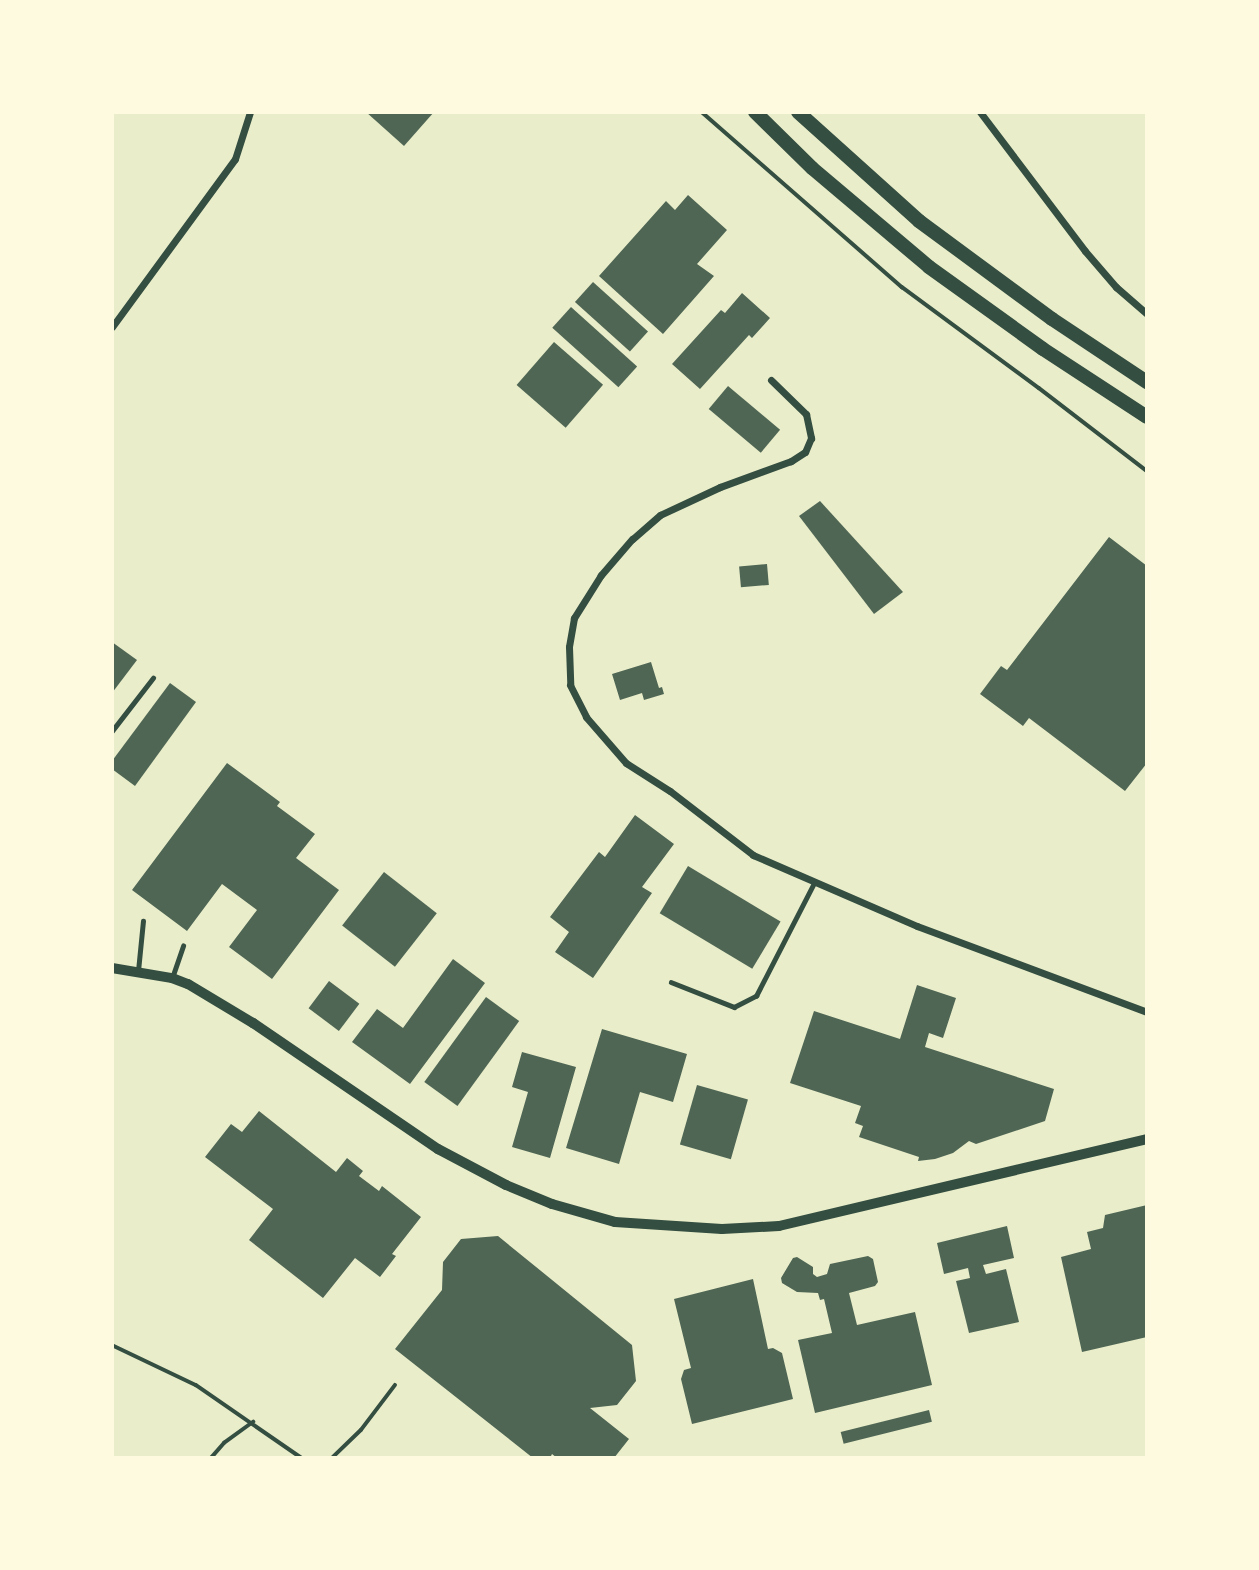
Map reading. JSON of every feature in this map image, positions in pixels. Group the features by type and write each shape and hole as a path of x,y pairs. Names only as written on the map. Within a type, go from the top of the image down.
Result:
{"highway":[{"path":"755,112 812,168 929,267 1043,349 1147,417"},
{"path":"798,112 919,221 1052,319 1147,382"}],"street":[{"path":"112,327 235,159 250,112"},
{"path":"980,112 1085,251 1116,287 1147,314"},
{"path":"771,380 806,414 811,438 805,452 791,461 720,487 660,515 632,539 601,575 574,618 569,647 570,685 586,717 626,763 670,791 753,855 814,883 1147,1012"},
{"path":"112,968 172,978 253,1023 438,1149 506,1185 552,1204 615,1222 722,1229 779,1226 1147,1139"}],"lane":[{"path":"112,731 153,678"},
{"path":"671,982 734,1007 756,996 814,883"},
{"path":"138,971 143,921"},
{"path":"172,978 183,946"}],"path":[{"path":"702,112 902,287 1147,471"},
{"path":"112,1345 196,1385 303,1458"},
{"path":"332,1458 361,1430 395,1385"},
{"path":"211,1458 224,1443 253,1422"}],"building":[{"path":"366,112 434,112 404,146"},
{"path":"688,195 727,230 697,264 714,276 663,334 599,276 666,201 675,210"},
{"path":"593,282 648,332 630,352 575,302"},
{"path":"742,293 770,318 752,338 749,335 700,389 672,364 721,310 725,313"},
{"path":"571,307 637,367 618,387 552,328"},
{"path":"554,342 603,385 566,428 517,385"},
{"path":"728,386 780,430 761,453 709,409"},
{"path":"820,501 903,592 874,614 799,516"},
{"path":"1109,537 1147,566 1147,763 1125,791 1029,718 1023,726 980,694 1001,666 1007,670"},
{"path":"767,564 769,585 741,587 739,566"},
{"path":"112,642 137,660 112,693"},
{"path":"651,662 659,688 662,687 664,694 644,700 642,693 620,700 612,674"},
{"path":"170,683 196,702 135,786 112,769 112,761"},
{"path":"227,763 280,802 277,806 315,834 296,858 339,890 272,979 229,947 257,910 222,884 187,931 132,890"},
{"path":"635,815 674,844 642,887 652,893 593,978 555,952 569,932 550,917 599,852 605,857"},
{"path":"688,866 781,922 752,969 660,913"},
{"path":"384,872 437,913 395,967 342,926"},
{"path":"453,959 485,983 410,1084 352,1042 377,1009 403,1028"},
{"path":"329,981 359,1004 339,1031 309,1008"},
{"path":"917,985 956,998 943,1038 929,1033 925,1047 1054,1089 1045,1121 976,1144 969,1141 953,1153 918,1161 919,1157 859,1137 863,1126 855,1123 861,1106 790,1083 814,1011 900,1039"},
{"path":"486,997 519,1021 457,1106 424,1082"},
{"path":"602,1029 687,1054 673,1102 640,1092 619,1164 566,1148"},
{"path":"522,1052 576,1067 550,1158 512,1147 528,1092 512,1087"},
{"path":"697,1085 748,1100 731,1159 680,1145"},
{"path":"259,1111 336,1172 347,1158 363,1171 359,1176 379,1191 382,1186 421,1217 392,1254 396,1256 380,1277 355,1258 323,1298 249,1240 273,1209 205,1157 231,1124 242,1132"},
{"path":"1147,1205 1147,1337 1082,1352 1061,1257 1091,1249 1087,1232 1103,1228 1105,1215"},
{"path":"1007,1226 1014,1258 983,1265 986,1274 1006,1269 1019,1322 969,1333 956,1281 970,1278 968,1268 944,1274 937,1243"},
{"path":"498,1236 632,1345 636,1381 617,1405 590,1408 629,1439 614,1458 557,1458 552,1454 550,1458 533,1458 395,1349 442,1290 443,1262 461,1239"},
{"path":"868,1256 873,1259 878,1282 875,1286 849,1293 857,1325 915,1312 932,1385 815,1413 798,1340 832,1333 824,1299 820,1300 818,1293 797,1292 782,1283 781,1278 793,1258 797,1257 813,1267 813,1274 817,1277 827,1274 830,1264"},
{"path":"753,1279 768,1349 773,1348 782,1353 793,1399 692,1424 681,1379 684,1370 691,1368 674,1299"},
{"path":"929,1410 932,1422 844,1444 841,1432"}]}
